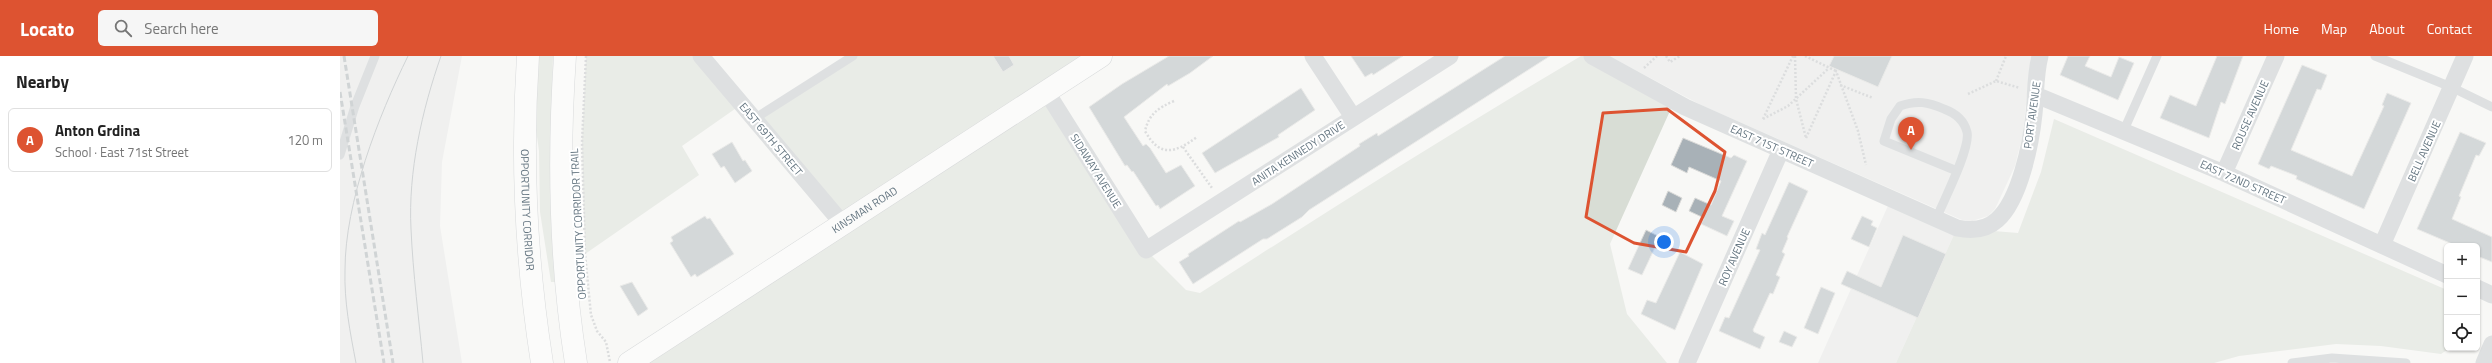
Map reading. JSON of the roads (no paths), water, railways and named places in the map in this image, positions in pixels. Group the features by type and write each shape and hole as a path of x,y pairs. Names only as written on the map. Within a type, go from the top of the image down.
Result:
{"main road":[{"name":"OPPORTUNITY CORRIDOR","path":"528,56 524,126 525,214 535,320 542,363"},
{"path":"565,56 562,125 563,234 576,363"},
{"name":"KINSMAN ROAD","path":"629,363 765,276 842,223 1101,56"}],"street":[{"name":"EAST 69TH STREET","path":"701,56 842,223"},
{"path":"1313,56 1353,118"},
{"name":"ANITA KENNEDY DRIVE","path":"1146,250 1450,56"},
{"name":"EAST 71ST STREET","path":"1592,56 1685,107 1957,228"},
{"name":"PORT AVENUE","path":"1957,228 1971,230 1984,228 1997,221 2004,212 2022,171 2031,138 2030,91 2040,56"},
{"name":"ROUSE AVENUE","path":"2224,173 2276,56"},
{"name":"BELL AVENUE","path":"2382,245 2465,56"},
{"name":"SIDAWAY AVENUE","path":"1046,91 1146,250"},
{"name":"EAST 72ND STREET","path":"2030,91 2224,173 2444,274"},
{"name":"ROY AVENUE","path":"1687,363 1781,150"},
{"path":"2480,289 2492,295"},
{"path":"2484,363 2492,344"}],"lane":[{"path":"340,155 355,106 375,56"},
{"path":"754,119 853,56"},
{"path":"2124,130 2157,56"},
{"path":"2375,56 2451,87 2492,107"},
{"path":"1936,219 1957,171 1963,155 1968,133 1960,118 1938,106 1920,101 1900,106 1892,119 1884,141 1957,171"},
{"path":"2292,363 2332,358 2406,363"}],"tram line":[{"path":"356,363 345,293 346,244 357,188 365,160 386,106 408,56"},
{"path":"423,363 412,246 412,186 414,163 422,119 441,56"}],"railway":[{"path":"344,56 393,363"},
{"path":"340,92 384,363"}],"place":[{"name":"Anton Grdina","path":"1911,150"}]}
